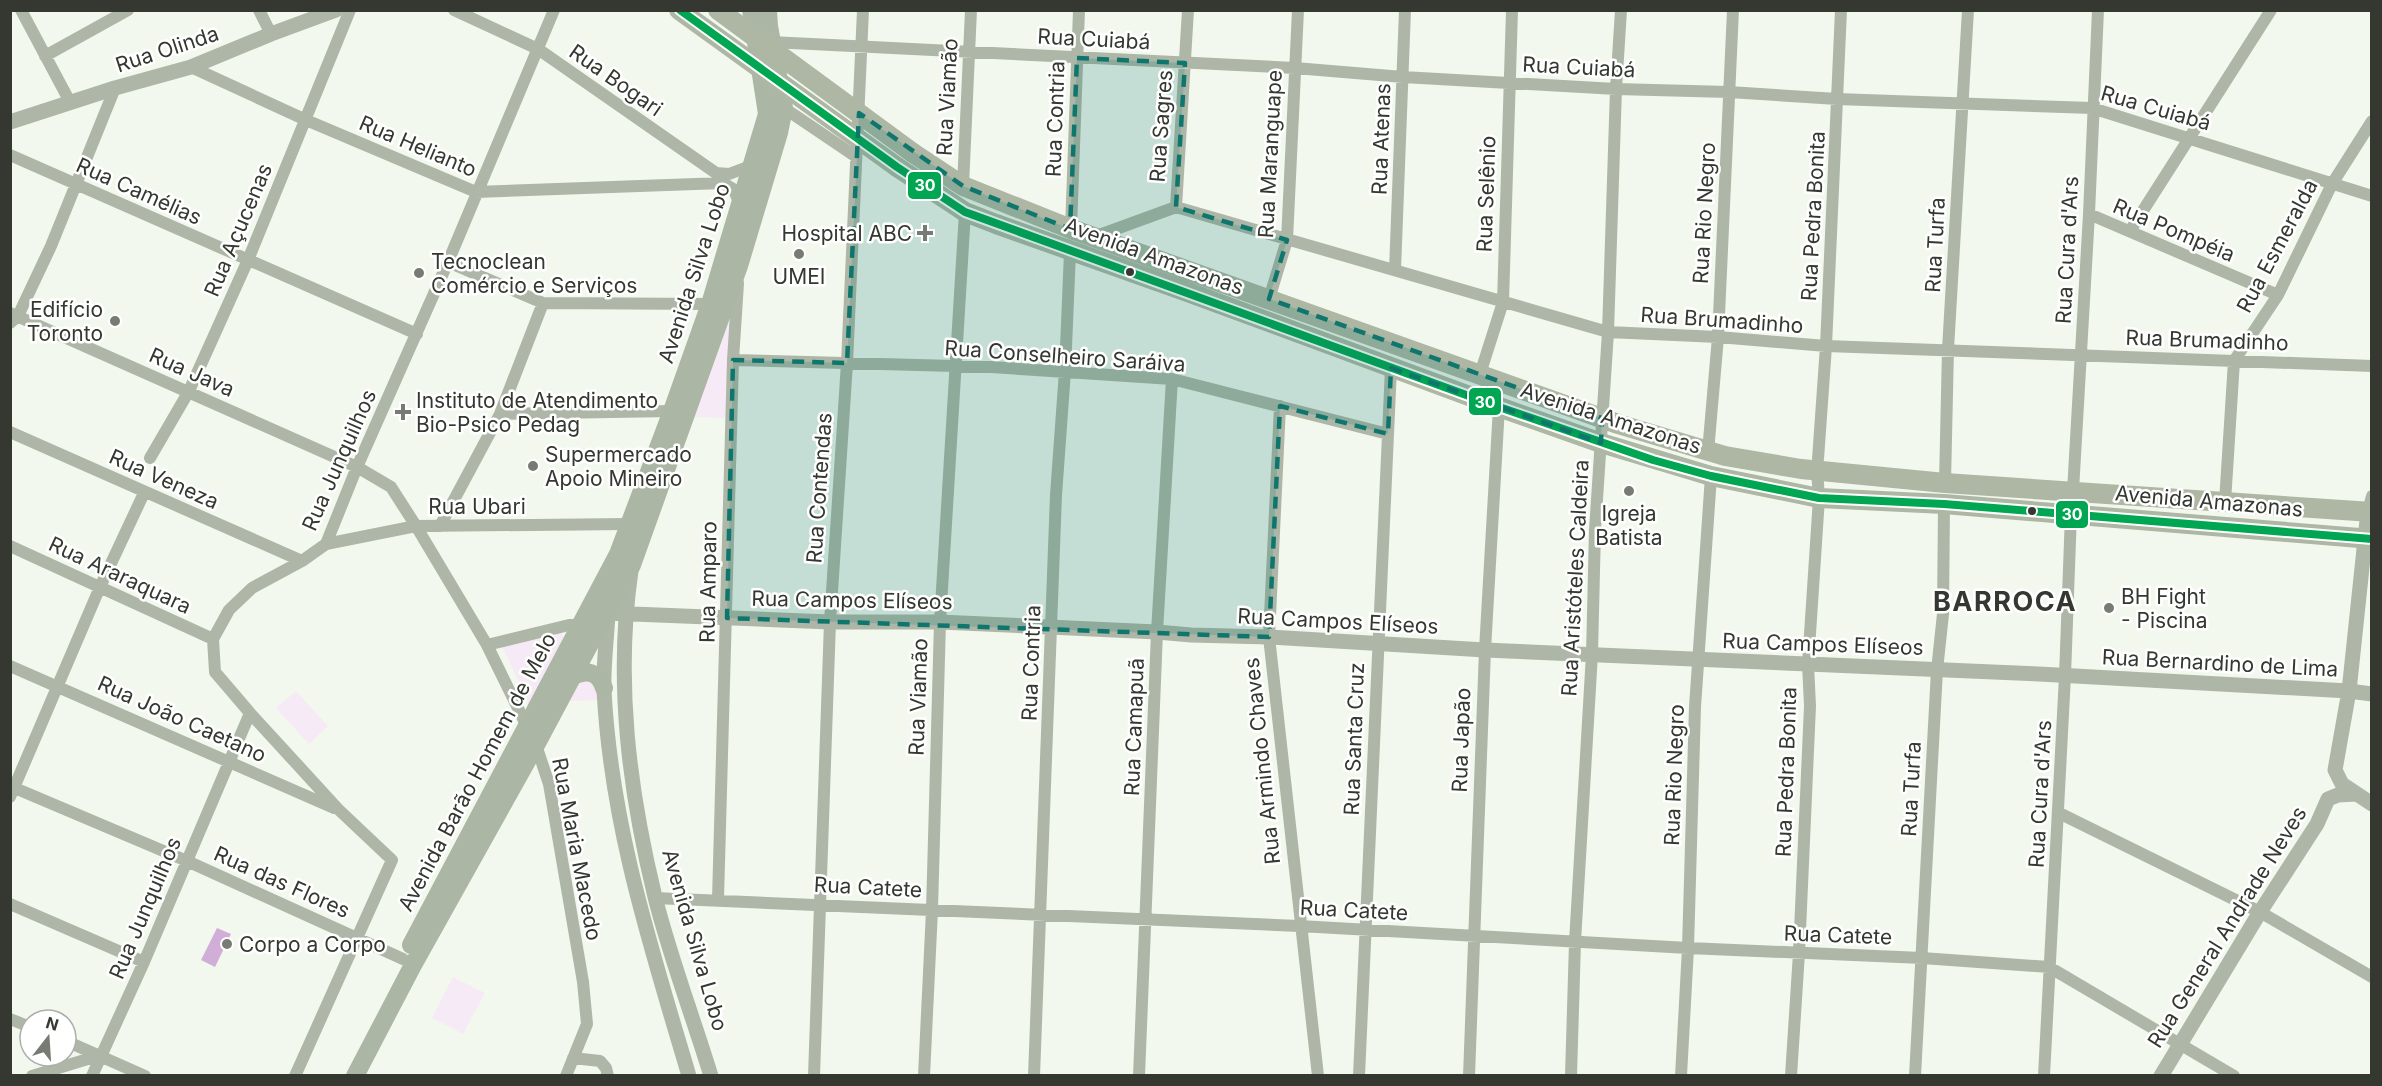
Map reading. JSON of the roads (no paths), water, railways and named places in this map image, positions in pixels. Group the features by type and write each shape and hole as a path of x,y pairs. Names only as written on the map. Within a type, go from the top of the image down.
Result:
{"main road":[{"name":"Avenida Amazonas","path":"679,10 897,167 965,212 1601,443 1711,476 1819,498 1944,504 2368,538"},
{"name":"Avenida Amazonas","path":"718,10 913,153 963,186 1093,237 1602,418 1708,452 1818,464 1945,483 2225,502 2370,506"},
{"name":"Avenida Silva Lobo","path":"625,560 702,368 741,205 767,114 751,10"},
{"name":"Avenida Silva Lobo","path":"616,614 629,524 672,411 717,309 739,267 784,108 771,42 768,10"},
{"name":"Avenida Barão Homem de Melo","path":"342,1076 580,625 625,560"},
{"name":"Avenida Barão Homem de Melo","path":"355,1076 413,965 584,655 616,614"},
{"path":"580,625 584,641 584,655"},
{"path":"573,676 579,673 592,673 602,681 604,688"}],"street":[{"path":"21,10 70,102"},
{"path":"45,56 128,10"},
{"path":"259,10 271,34"},
{"name":"Rua Olinda","path":"10,122 115,88 191,67 336,10"},
{"name":"Rua Açucenas","path":"150,458 189,391 248,260 350,10"},
{"name":"Rua Bogari","path":"454,10 538,49 716,173 729,174 753,165"},
{"name":"Rua Junquilhos","path":"213,639 229,610 252,588 302,561 326,544 554,10"},
{"name":"Rua Contendas","path":"814,1076 830,622 848,363 863,10"},
{"name":"Rua Viamão","path":"963,186 971,10"},
{"name":"Rua Contria","path":"1071,229 1079,10"},
{"name":"Rua Sagres","path":"1176,207 1188,10"},
{"name":"Rua Maranguape","path":"1269,299 1287,240 1298,10"},
{"name":"Rua Atenas","path":"1395,270 1405,10"},
{"name":"Rua Selênio","path":"1480,374 1503,302 1512,10"},
{"name":"Rua Aristóteles Caldeira","path":"1571,1076 1575,942 1592,654 1595,530 1608,332 1616,89 1622,10"},
{"name":"Rua Rio Negro","path":"1708,452 1718,337 1733,10"},
{"name":"Rua Pedra Bonita","path":"1791,1076 1810,706 1808,664 1819,498 1818,464 1826,346 1841,10"},
{"name":"Rua Turfa","path":"1945,483 1948,349 1968,10"},
{"path":"2130,231 2271,10"},
{"name":"Rua Cura d'Ars","path":"2073,490 2098,12"},
{"name":"Rua Cuiabá","path":"771,42 1295,68 1508,84 2092,108 2372,196"},
{"name":"Rua Helianto","path":"191,67 306,120 476,192 723,183 733,189 741,205"},
{"path":"13,317 51,246 115,88"},
{"path":"784,108 855,156"},
{"name":"Rua Esmeralda","path":"2234,361 2278,296 2332,184 2372,121"},
{"name":"Rua Camélias","path":"10,155 417,334"},
{"path":"692,184 701,162"},
{"path":"1093,237 1176,207"},
{"name":"Rua Brumadinho","path":"1176,207 1608,332 1718,337 1826,346 2372,366"},
{"name":"Rua Viamão","path":"924,1076 932,910 940,622 965,212"},
{"name":"Rua Pompéia","path":"2089,214 2278,296"},
{"name":"Rua Contria","path":"1034,1076 1056,495 1065,371 1070,252"},
{"path":"448,262 543,303 717,309"},
{"name":"Rua Amparo","path":"718,900 733,360 739,267"},
{"path":"440,526 500,414 543,303"},
{"name":"Rua Java","path":"13,317 189,391 357,468"},
{"name":"Rua Conselheiro Saráiva","path":"733,360 955,366 1172,379 1388,434"},
{"path":"2225,502 2234,361"},
{"name":"Rua Santa Cruz","path":"1359,1076 1391,368"},
{"name":"Rua Camapuã","path":"1139,1076 1157,632 1172,379"},
{"name":"Rua Armindo Chaves","path":"1280,406 1269,637 1299,926 1318,1076"},
{"name":"Rua Japão","path":"1468,1076 1485,650 1499,407"},
{"path":"500,414 672,411"},
{"name":"Rua Veneza","path":"10,432 302,561"},
{"name":"Rua Maria Macedo","path":"357,468 391,487 487,645 536,745 549,784 583,982 587,1024 566,1076"},
{"name":"Rua Rio Negro","path":"1681,1076 1688,948 1695,718 1711,476"},
{"path":"12,790 100,587 144,493"},
{"name":"Rua Turfa","path":"1915,1076 1942,614 1944,504"},
{"path":"2370,506 2349,691 2335,770 2342,784 2372,804"},
{"name":"Rua Cura d'Ars","path":"2044,1076 2059,813 2071,514"},
{"name":"Rua Ubari","path":"326,544 416,526 629,524"},
{"name":"Rua Araraquara","path":"10,546 213,639"},
{"name":"Rua Campos Elíseos","path":"616,614 830,622 940,622 1269,637 1485,650 2065,676"},
{"name":"Avenida Silva Lobo","path":"616,614 604,688 613,787 636,897 689,1076"},
{"name":"Avenida Silva Lobo","path":"616,614 631,773 655,898 711,1076"},
{"path":"487,645 569,625 580,625"},
{"path":"213,639 215,672 338,809 392,860 295,1076"},
{"name":"Rua João Caetano","path":"10,666 338,809"},
{"name":"Rua Bernardino de Lima","path":"2065,676 2372,694"},
{"name":"Rua Junquilhos","path":"92,1076 144,962 250,713"},
{"name":"Rua das Flores","path":"12,790 187,861 357,936 403,959"},
{"name":"Rua General Andrade Neves","path":"2161,1076 2260,912 2317,824 2328,799 2338,795 2356,794"},
{"path":"2059,813 2260,912 2372,977"},
{"name":"Rua Catete","path":"655,898 1299,926 1473,937 1922,958 2049,967"},
{"path":"10,904 144,962"},
{"path":"2049,967 2234,1076"},
{"path":"78,1046 146,1076"},
{"path":"32,1076 101,1055"},
{"path":"573,1058 600,1061 606,1068 608,1076"}],"place":[{"name":"Hospital ABC","path":"925,233"},
{"name":"UMEI","path":"799,254"},
{"name":"Tecnoclean Comércio e Serviços","path":"419,273"},
{"name":"Edifício Toronto","path":"115,321"},
{"name":"Instituto de Atendimento Bio-Psico Pedag","path":"403,412"},
{"name":"Supermercado Apoio Mineiro","path":"533,466"},
{"name":"Igreja Batista","path":"1629,491"},
{"name":"BH Fight - Piscina","path":"2109,608"},
{"name":"Corpo a Corpo","path":"227,944"}],"district":[{"name":"BARROCA","path":"2005,601"}]}
